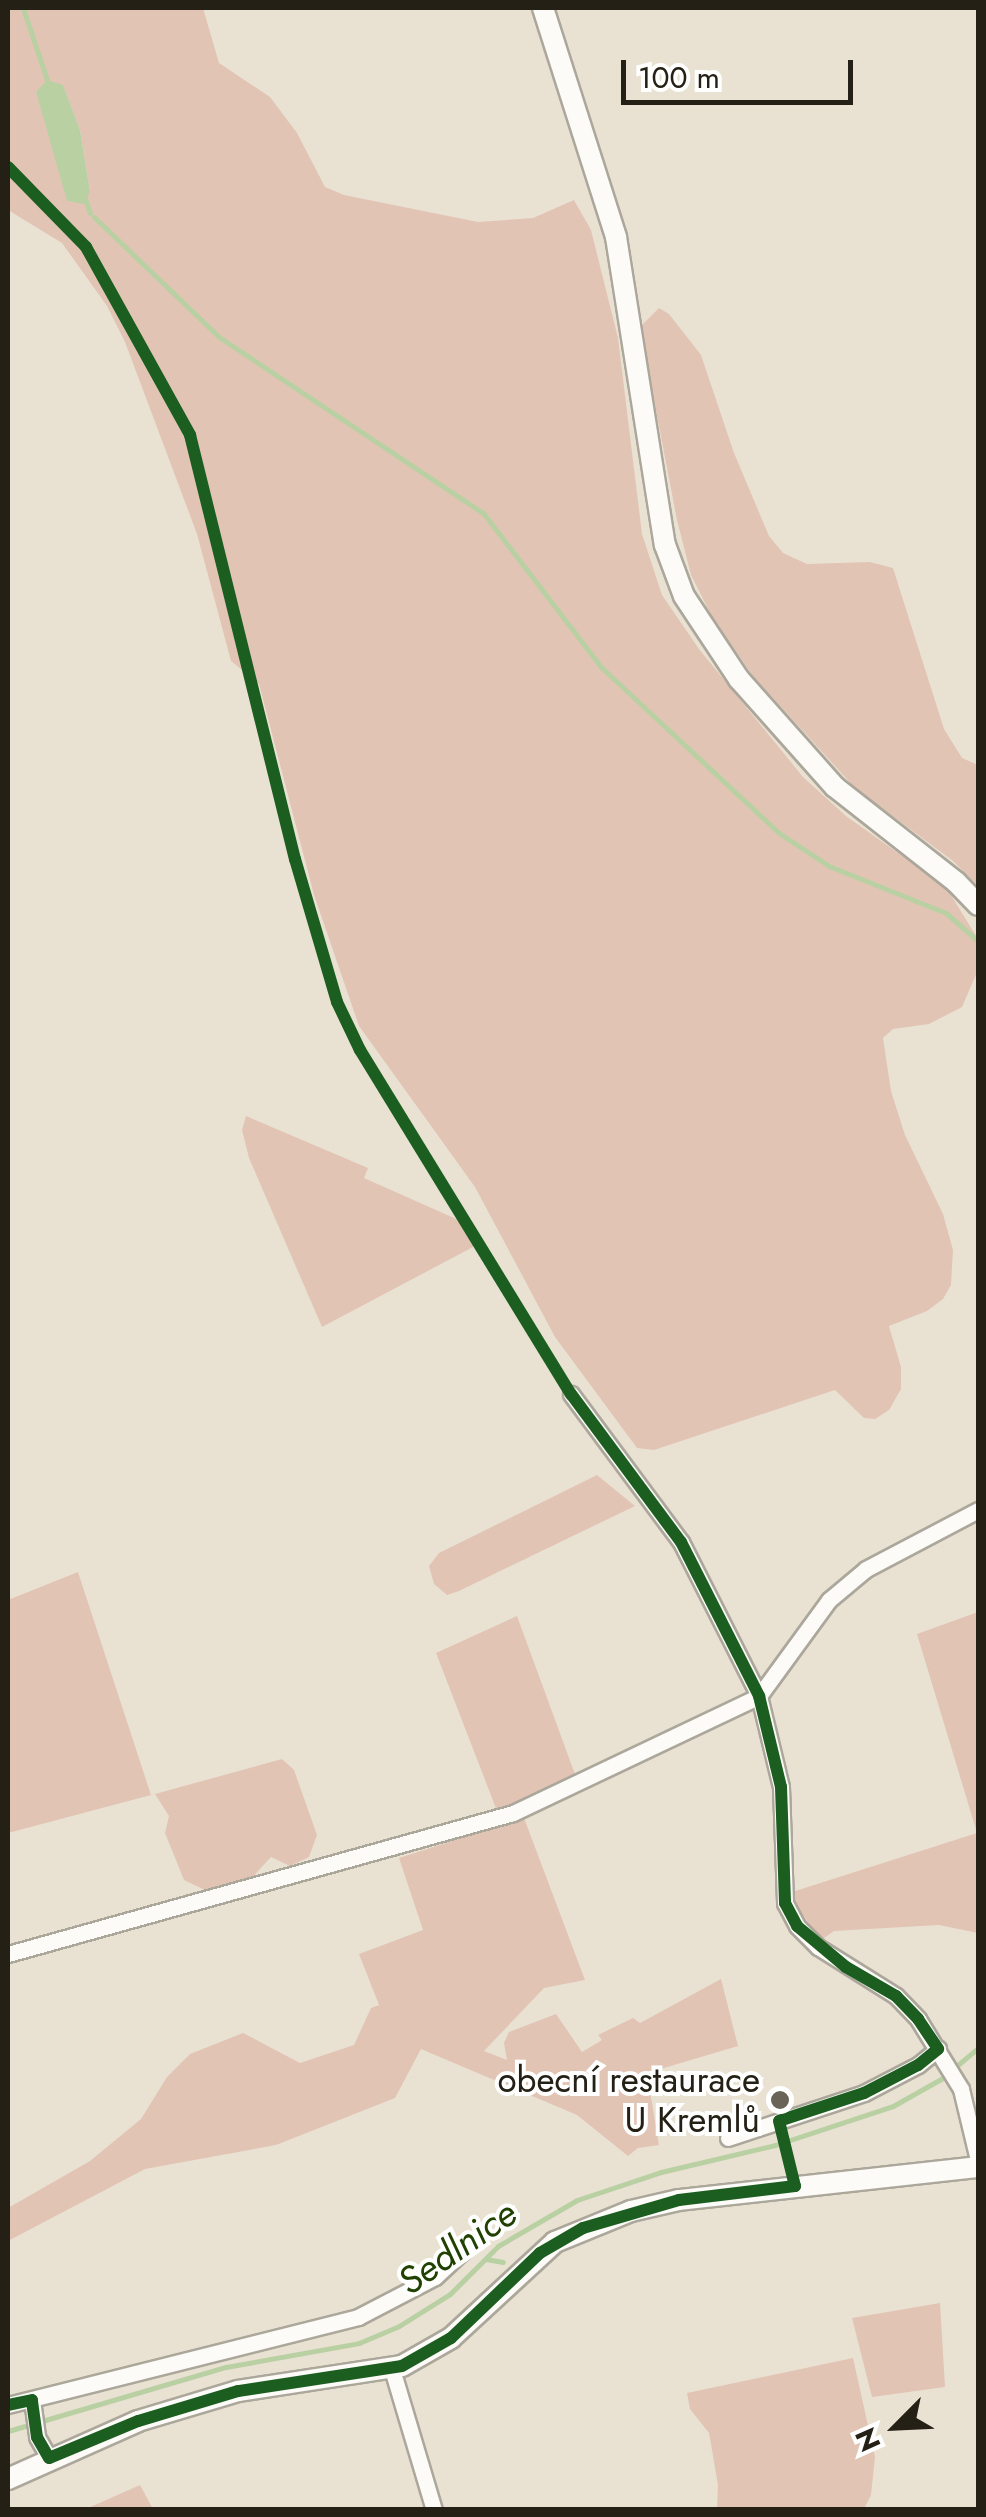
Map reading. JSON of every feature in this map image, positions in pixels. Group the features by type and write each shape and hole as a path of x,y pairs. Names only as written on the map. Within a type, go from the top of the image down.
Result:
{"street":[{"path":"542,8 616,238 665,545 684,596 718,652 835,788 956,882 978,906"},
{"path":"8,2480 49,2458 138,2422 256,2386 392,2370 451,2338 555,2242 631,2211 698,2198 978,2164 962,2089 918,2019 896,1996 818,1947 797,1926 785,1903 781,1787 760,1696 681,1542 571,1394"},
{"path":"8,1954 513,1813 760,1696 829,1600 866,1569 978,1510"},
{"path":"728,2138 864,2093 941,2054"},
{"path":"8,2405 32,2405 358,2317 435,2278 466,2248"},
{"path":"392,2370 434,2510"},
{"path":"32,2405 37,2437 49,2458"}],"shaded area":[{"path":"8,8 203,8 219,63 270,97 297,133 325,187 344,195 478,222 533,218 574,200 591,230 618,338 642,534 662,595 699,649 803,777 846,816 946,887 978,939 978,970 962,1007 929,1024 893,1029 883,1038 891,1091 905,1135 943,1214 953,1250 951,1285 943,1299 927,1311 889,1326 901,1367 901,1389 889,1410 875,1419 864,1418 835,1390 654,1450 637,1448 555,1337 475,1187 359,1026 314,895 259,684 231,661 197,534 125,342 107,306 62,243 8,210","holes":["63,86 80,130 90,191 53,144 36,92"]},
{"path":"47,80 63,85 80,130 90,191 85,204 67,201 36,92"},
{"path":"659,308 669,314 701,355 734,453 769,536 783,553 807,564 870,562 893,568 944,729 962,758 978,765 978,886 953,861 855,788 753,676 712,617 691,575 677,520 640,327"},
{"path":"246,1116 368,1168 364,1178 464,1225 475,1246 322,1327 249,1158 242,1130"},
{"path":"597,1475 635,1506 459,1591 447,1595 434,1584 429,1566 439,1553"},
{"path":"78,1572 151,1795 8,1833 8,1600"},
{"path":"978,1612 978,1933 939,1925 834,1931 820,1941 789,1893 977,1833 917,1634"},
{"path":"517,1616 576,1777 497,1811 436,1653"},
{"path":"282,1759 294,1770 317,1835 309,1857 290,1866 271,1857 247,1883 211,1893 184,1880 165,1833 169,1816 155,1794"},
{"path":"524,1818 585,1980 544,1988 484,2051 507,2060 504,2043 509,2032 556,2014 582,2052 602,2040 598,2035 633,2018 640,2023 721,1979 738,2046 647,2073 659,2145 638,2148 628,2156 577,2115 421,2049 395,2098 276,2145 145,2169 8,2241 8,2208 90,2161 141,2119 167,2077 190,2054 243,2033 300,2063 354,2045 371,2008 379,2005 359,1954 423,1930 399,1858"},
{"path":"940,2303 945,2387 872,2397 852,2318"},
{"path":"853,2358 875,2457 871,2495 864,2509 717,2509 718,2485 709,2433 690,2409 687,2393"},
{"path":"140,2485 153,2509 86,2509"}],"waterway":[{"path":"23,8 49,86"},
{"path":"84,196 90,213"},
{"path":"94,217 219,337 484,514 601,667 779,833 829,866 946,913 978,941"},
{"name":"Sedlnice","path":"8,2431 226,2367 359,2343 399,2326 450,2294 498,2246 577,2200 661,2172 775,2145 893,2106 941,2079 978,2048"},
{"path":"486,2259 503,2262"}],"cycle path":[{"path":"8,167 86,247 190,435 295,859 337,1002 360,1050 571,1394 681,1542 759,1696 781,1787 785,1903 797,1926 846,1967 896,1996 938,2049 918,2065 864,2093 779,2121 795,2186 679,2200 583,2228 540,2253 451,2338 402,2366 238,2391 138,2421 49,2458 37,2437 32,2400 8,2405"}],"place":[{"name":"obecní restaurace U Kremlů","path":"780,2100"}]}
